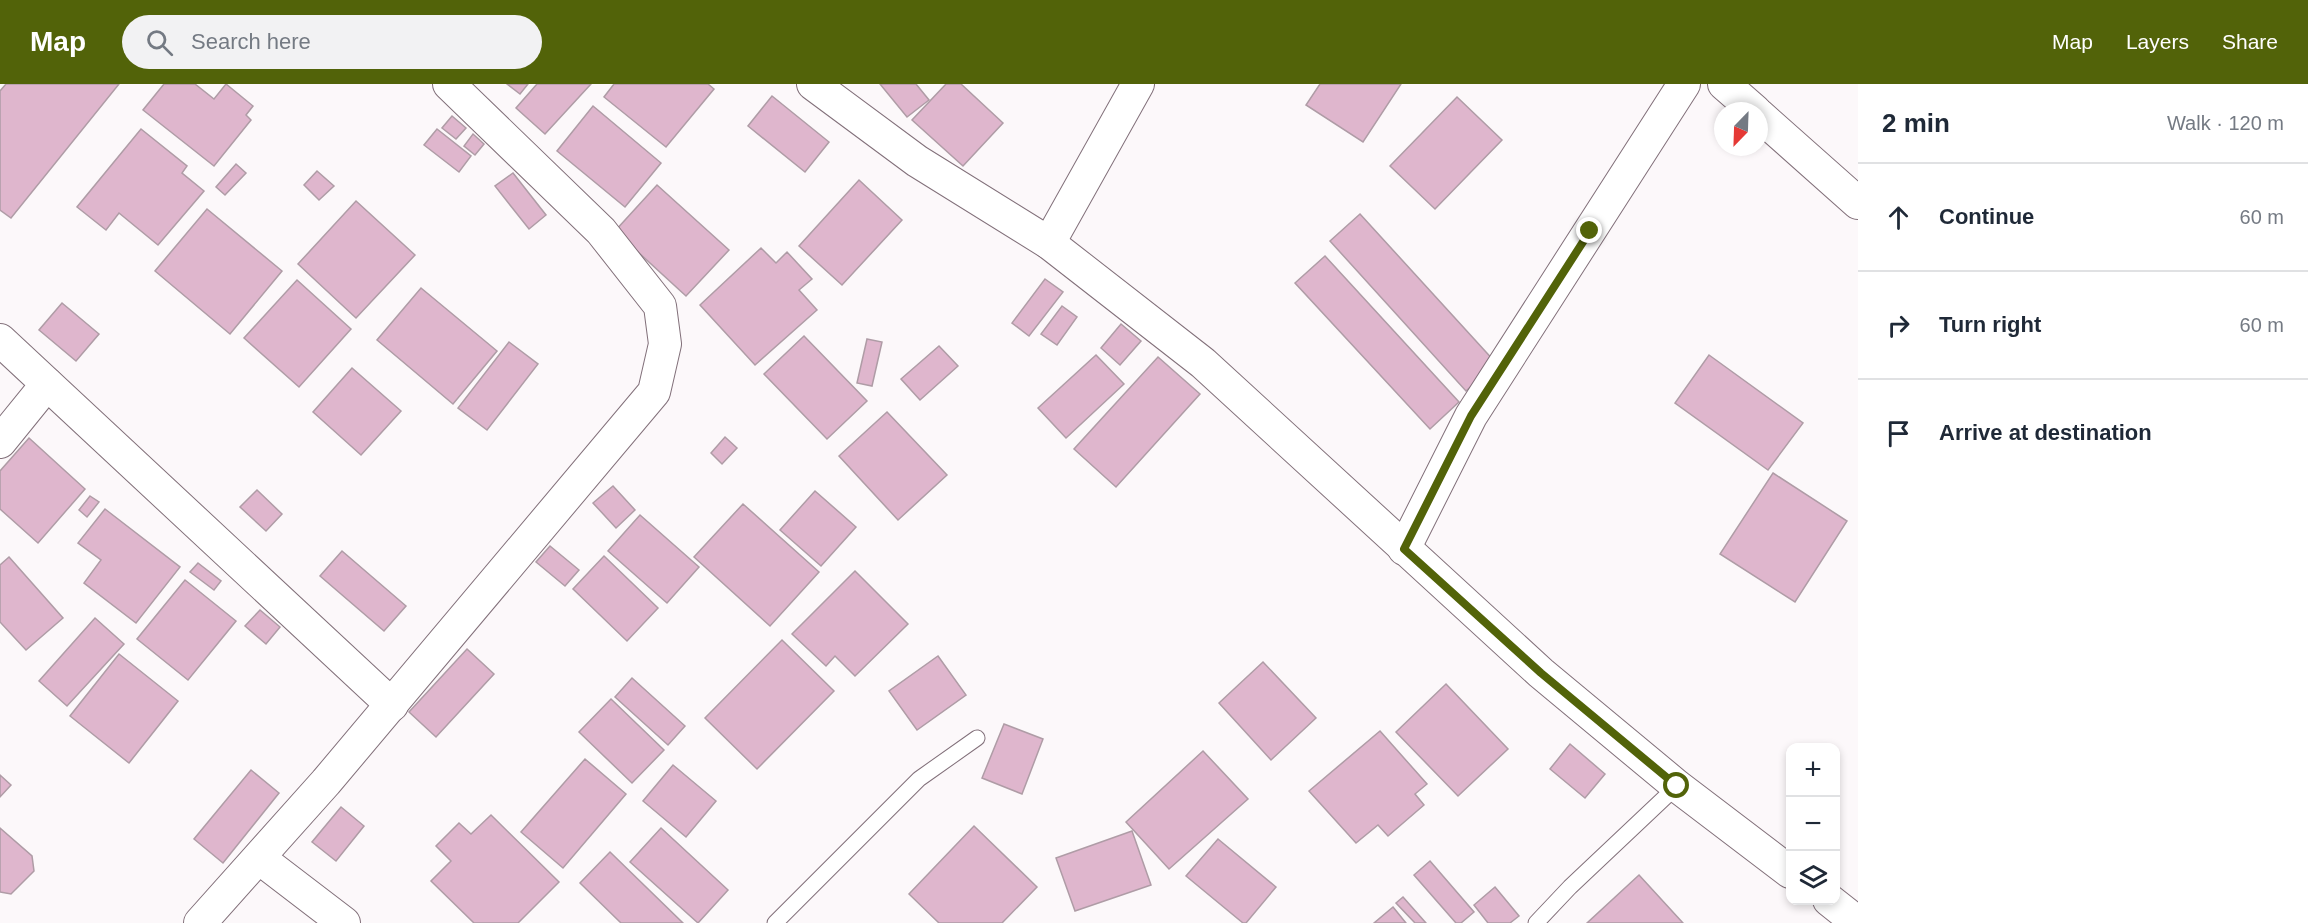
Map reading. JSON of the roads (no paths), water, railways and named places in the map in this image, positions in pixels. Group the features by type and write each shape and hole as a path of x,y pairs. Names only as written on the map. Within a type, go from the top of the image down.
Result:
{"street":[{"path":"201,923 392,705 654,392 665,344 660,306 601,231 449,84"},
{"path":"813,84 917,161 1049,243 1203,363 1541,673 1677,786 1786,868"},
{"path":"1049,243 1138,84"},
{"path":"1404,549 1471,416 1684,84"},
{"path":"1724,84 1745,102"},
{"path":"1768,123 1858,203"},
{"path":"0,340 392,705"},
{"path":"0,441 47,384"},
{"path":"259,858 344,923"}],"lane":[{"path":"775,923 919,779 977,738"},
{"path":"1536,923 1570,887 1677,786"}]}
